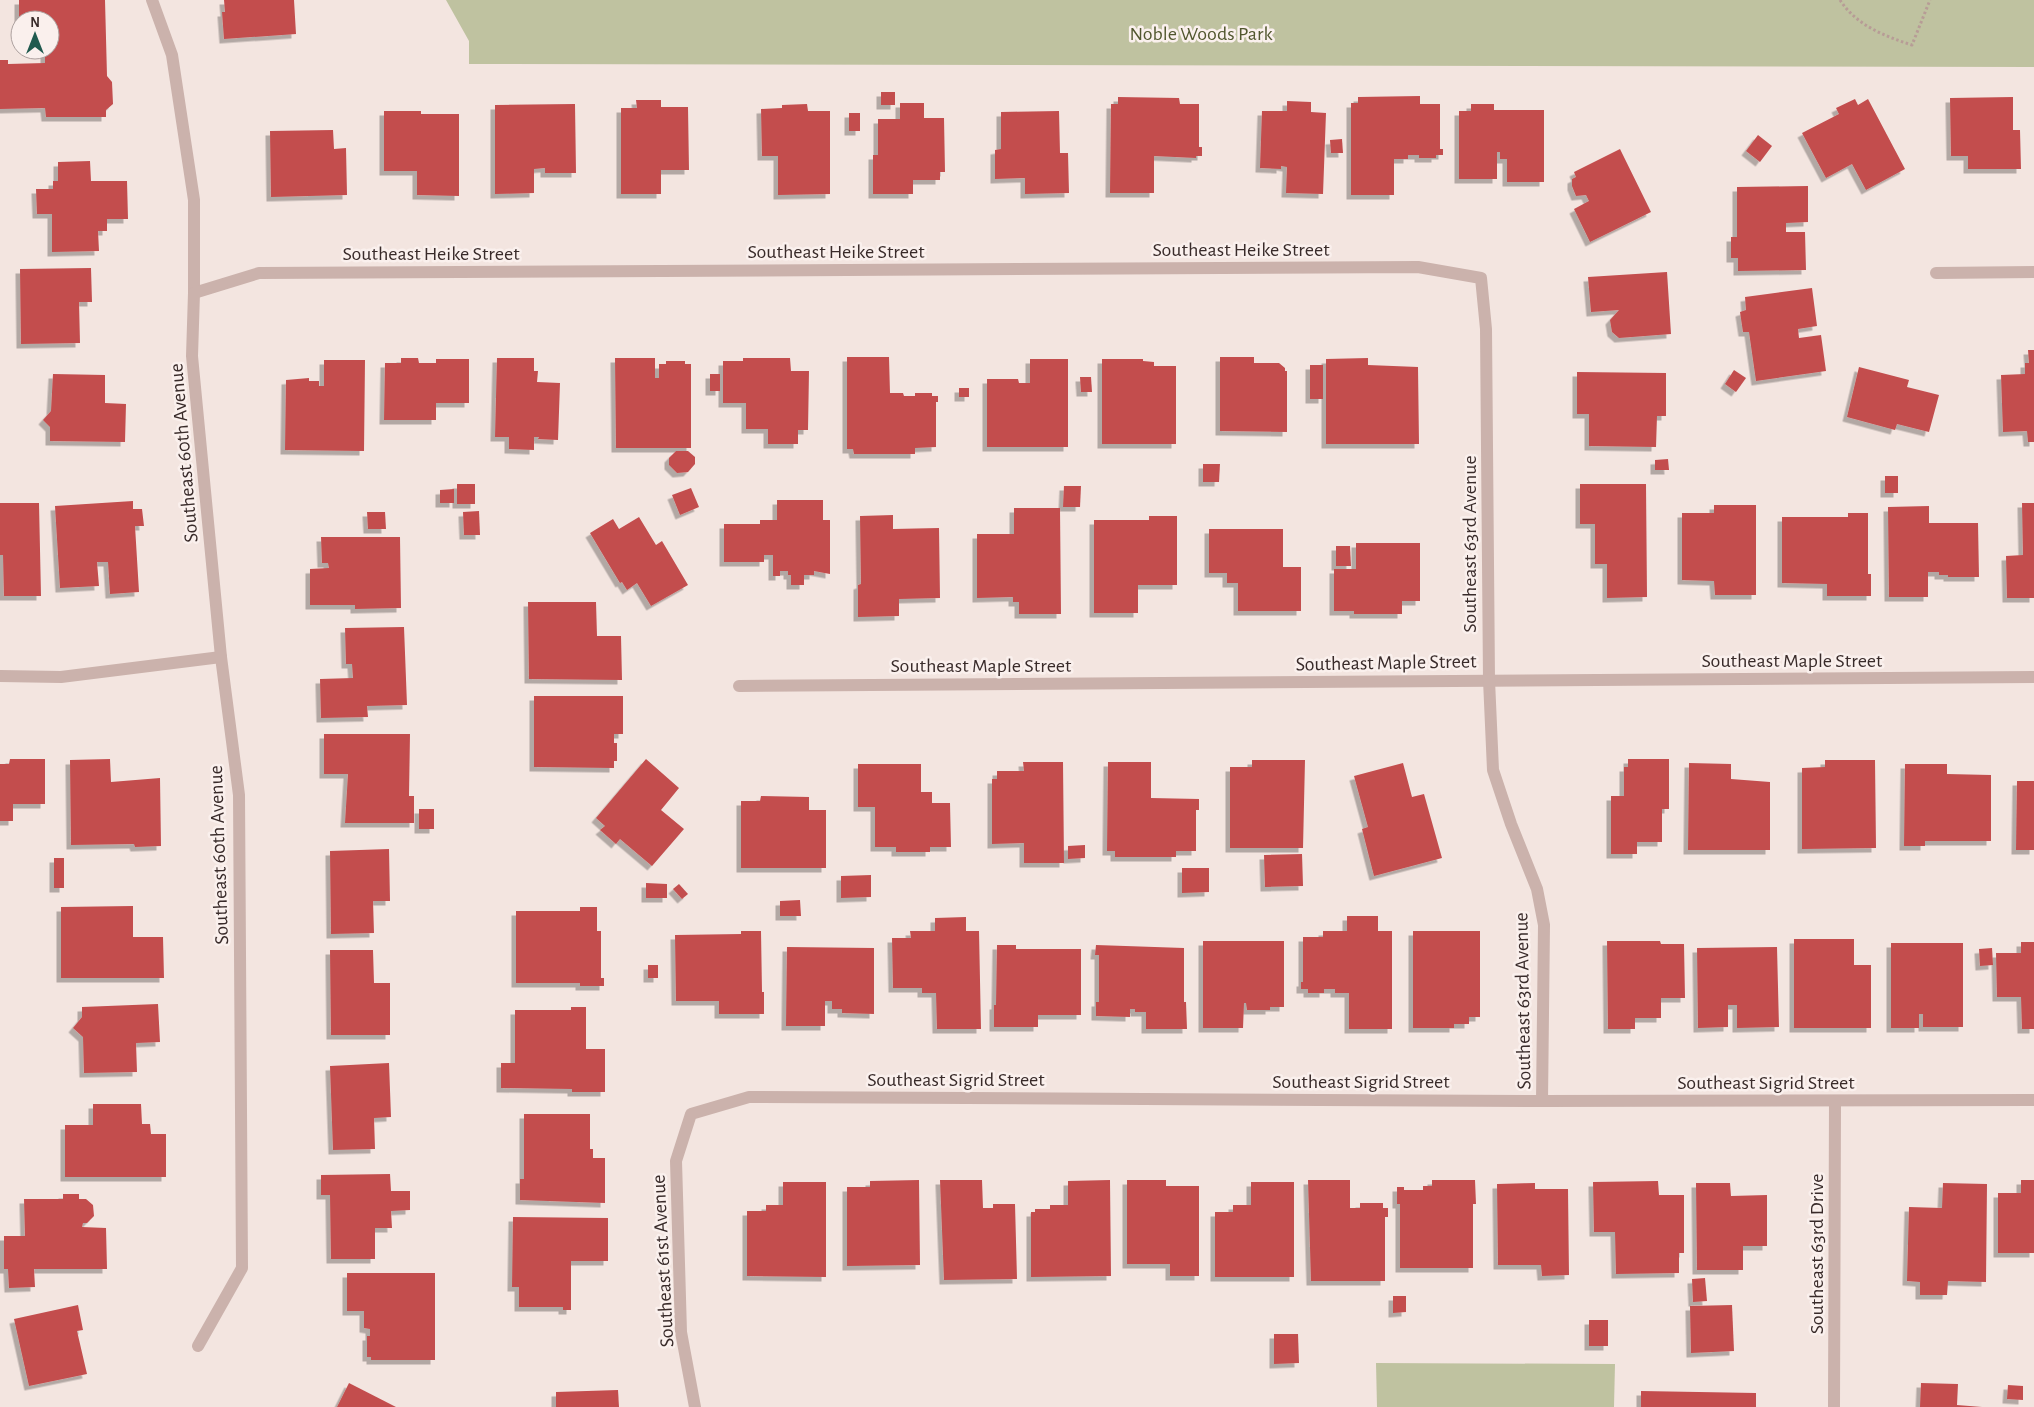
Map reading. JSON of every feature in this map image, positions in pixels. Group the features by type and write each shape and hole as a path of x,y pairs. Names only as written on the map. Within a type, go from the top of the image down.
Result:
{"street":[{"name":"Southeast 60th Avenue","path":"152,0 172,55 194,200 192,356 221,657 239,795 242,1268 198,1346"},
{"name":"Southeast Heike Street","path":"194,293 259,273 269,272 1418,267 1481,278"},
{"path":"1936,273 2034,272"},
{"name":"Southeast 63rd Avenue","path":"1481,278 1486,329 1489,680 1493,770 1511,824 1537,890 1544,925 1542,1101"},
{"path":"0,676 60,676 221,657"},
{"name":"Southeast Maple Street","path":"739,686 2034,678"},
{"name":"Southeast Sigrid Street","path":"690,1114 749,1097 1542,1101 2034,1100"},
{"name":"Southeast 63rd Drive","path":"1834,1407 1835,1100"},
{"name":"Southeast 61st Avenue","path":"690,1114 676,1161 681,1332 695,1407"}],"path":[{"path":"1840,0 1848,13 1883,36 1912,45 1930,0"}],"green space":[{"name":"Noble Woods Park","path":"446,0 2034,0 2034,67 469,64 469,41"},
{"path":"1376,1363 1615,1364 1614,1407 1377,1407"}],"building":[{"path":"19,0 105,0 107,76 112,82 113,104 106,110 106,117 46,117 45,108 0,109 0,60 8,60 8,64 45,63 45,60 60,60 60,10 19,10"},
{"path":"224,0 294,0 296,34 224,39 222,12 225,12"},
{"path":"881,92 895,92 895,105 881,105"},
{"path":"1420,96 1420,104 1440,104 1440,149 1443,149 1443,155 1436,155 1436,158 1419,158 1419,155 1408,155 1408,159 1394,159 1394,195 1351,195 1351,103 1358,103 1358,97"},
{"path":"1118,97 1179,98 1180,104 1199,104 1199,147 1202,147 1202,156 1196,156 1196,158 1154,156 1154,193 1110,193 1111,104 1118,104"},
{"path":"2013,97 2013,130 2020,130 2021,169 1968,169 1968,156 1951,156 1950,98"},
{"path":"1855,99 1858,105 1868,99 1905,169 1866,190 1852,164 1826,178 1802,133 1839,114 1836,108"},
{"path":"636,100 661,100 661,107 688,107 689,170 661,170 661,194 621,194 621,108 637,108"},
{"path":"1287,101 1311,102 1311,112 1326,113 1323,194 1286,193 1287,167 1281,166 1281,169 1260,168 1262,111 1287,111"},
{"path":"900,103 924,103 924,118 944,118 945,172 940,172 940,180 913,180 913,194 873,194 873,155 878,155 878,119 900,119"},
{"path":"575,104 576,173 545,173 545,168 534,169 534,193 495,194 495,105"},
{"path":"807,104 808,111 830,111 830,194 778,195 778,156 762,156 761,109 782,108 782,105"},
{"path":"1471,104 1494,104 1494,110 1544,110 1544,182 1507,182 1507,159 1500,159 1500,152 1497,152 1497,179 1459,179 1459,111 1471,111"},
{"path":"384,111 421,111 421,114 459,114 459,196 417,195 417,171 384,171"},
{"path":"1059,111 1060,153 1068,153 1069,193 1025,194 1025,178 995,179 995,150 1001,149 1001,112"},
{"path":"849,113 860,113 860,131 849,131"},
{"path":"333,130 334,149 346,148 347,195 271,197 270,131"},
{"path":"1758,135 1772,146 1760,162 1746,151"},
{"path":"1342,139 1343,153 1331,153 1330,140"},
{"path":"1620,149 1651,212 1590,242 1574,209 1589,201 1586,195 1576,196 1572,186 1572,179 1576,177 1574,172"},
{"path":"90,161 91,181 127,181 128,219 107,219 107,231 98,231 99,251 52,252 52,214 37,214 36,189 53,189 53,181 58,181 58,162"},
{"path":"1808,186 1808,222 1786,223 1786,232 1805,232 1806,270 1738,271 1738,258 1731,258 1731,237 1737,237 1737,187"},
{"path":"91,268 92,302 79,302 80,343 21,344 20,269"},
{"path":"1667,272 1671,334 1619,338 1612,332 1610,320 1619,310 1591,312 1588,277"},
{"path":"1812,288 1817,326 1798,329 1799,338 1821,335 1826,371 1756,381 1749,332 1743,332 1740,312 1746,310 1745,297"},
{"path":"2028,350 2034,350 2034,442 2028,442 2027,431 2003,432 2001,375 2025,374 2025,363 2029,363"},
{"path":"847,357 889,357 890,393 903,393 904,396 915,396 915,393 932,393 932,396 938,396 938,402 936,402 936,447 915,448 915,454 854,454 853,449 847,449"},
{"path":"1220,357 1254,357 1254,363 1279,363 1285,368 1285,371 1287,371 1287,432 1220,431"},
{"path":"401,358 418,358 419,363 436,363 436,359 469,359 469,403 436,403 436,420 384,420 385,363 401,363"},
{"path":"497,358 534,358 534,371 538,371 537,382 560,383 558,440 534,437 534,450 509,449 509,437 495,437"},
{"path":"615,358 655,358 655,378 659,378 659,364 666,364 666,361 685,361 685,364 691,364 691,448 616,448"},
{"path":"743,358 790,358 791,371 809,371 808,430 798,430 798,444 768,444 768,429 746,429 746,403 723,403 723,361 743,361"},
{"path":"1368,358 1368,365 1418,367 1419,444 1326,444 1326,359"},
{"path":"1030,359 1068,359 1068,447 987,447 987,379 1018,379 1019,383 1030,383"},
{"path":"1102,359 1143,359 1143,361 1154,362 1154,366 1176,366 1176,444 1102,444"},
{"path":"324,360 365,360 364,451 285,450 286,380 309,378 309,381 319,381 319,386 324,386"},
{"path":"1310,365 1323,365 1323,399 1310,399"},
{"path":"1859,367 1909,380 1907,387 1939,395 1929,432 1897,424 1895,430 1847,417"},
{"path":"1734,370 1746,378 1736,392 1725,384"},
{"path":"1577,372 1666,373 1666,416 1657,416 1656,447 1589,446 1589,414 1577,414"},
{"path":"53,374 105,375 105,403 126,404 125,442 50,441 50,427 43,420 51,411"},
{"path":"710,374 720,374 720,391 710,391"},
{"path":"1080,377 1091,377 1092,392 1081,392"},
{"path":"959,388 969,388 969,397 959,397"},
{"path":"676,451 688,451 695,457 695,464 688,472 677,473 669,465 669,458"},
{"path":"1668,459 1669,470 1655,470 1655,460"},
{"path":"1203,464 1220,464 1219,482 1203,482"},
{"path":"1885,476 1898,476 1898,493 1885,493"},
{"path":"457,484 475,484 475,504 457,504"},
{"path":"1580,484 1646,484 1647,597 1607,598 1607,564 1595,564 1595,524 1580,524"},
{"path":"1064,486 1081,486 1080,507 1063,507"},
{"path":"691,488 699,507 680,515 672,495"},
{"path":"454,489 454,503 440,503 440,490"},
{"path":"777,500 823,500 823,520 830,520 830,574 814,571 814,575 804,575 804,585 791,585 791,575 788,575 788,571 780,571 780,576 773,576 773,555 764,555 764,562 724,562 724,524 760,524 760,520 777,520"},
{"path":"133,501 133,509 142,509 144,526 135,526 139,592 110,594 108,562 97,562 99,586 60,588 55,506"},
{"path":"0,503 39,503 41,596 4,596 3,555 0,555"},
{"path":"2022,503 2034,503 2034,598 2007,598 2006,556 2023,555"},
{"path":"1714,505 1756,505 1756,595 1715,595 1714,581 1682,580 1682,513 1714,513"},
{"path":"1929,506 1929,523 1978,523 1979,577 1948,577 1948,575 1939,575 1939,572 1928,572 1928,597 1889,597 1888,507"},
{"path":"1014,508 1060,508 1061,614 1019,614 1019,602 1013,602 1013,597 977,598 977,534 1014,534"},
{"path":"479,511 480,535 464,535 463,512"},
{"path":"367,512 385,512 386,529 368,529"},
{"path":"1848,513 1868,513 1868,574 1871,574 1871,596 1827,596 1827,584 1782,583 1782,517 1848,517"},
{"path":"893,515 893,529 939,528 940,598 899,599 899,616 858,617 858,585 861,584 860,516"},
{"path":"1149,516 1177,516 1177,585 1138,585 1138,613 1094,613 1094,520 1149,520"},
{"path":"639,517 656,545 662,541 688,585 651,606 637,583 627,590 622,582 620,583 590,533 613,519 619,529"},
{"path":"1209,529 1283,529 1283,567 1301,567 1301,611 1238,611 1238,583 1227,583 1227,573 1209,573"},
{"path":"321,537 400,537 401,608 355,609 355,605 310,605 310,569 329,568 328,563 322,563"},
{"path":"1356,543 1420,543 1420,601 1402,601 1402,614 1354,614 1354,611 1334,611 1334,569 1356,569"},
{"path":"1336,546 1350,546 1351,566 1336,566"},
{"path":"528,602 596,602 597,636 621,636 622,680 529,679"},
{"path":"404,627 407,705 367,706 368,717 321,718 320,679 353,678 352,664 346,664 345,628"},
{"path":"534,696 623,696 623,734 614,734 614,743 617,743 617,761 614,761 614,768 534,767"},
{"path":"324,734 410,734 409,796 414,796 414,823 345,823 348,774 324,774"},
{"path":"10,759 45,759 45,804 13,804 13,821 0,821 0,764 9,764"},
{"path":"110,759 111,782 160,778 161,846 135,847 134,844 71,845 70,760"},
{"path":"646,759 679,788 661,810 684,829 652,866 620,839 616,844 600,830 605,826 596,818"},
{"path":"1628,759 1669,759 1669,809 1662,809 1662,842 1637,842 1637,854 1611,854 1611,796 1624,796 1624,767 1628,767"},
{"path":"1252,760 1305,760 1303,848 1230,848 1230,767 1252,767"},
{"path":"1825,760 1875,760 1876,848 1802,849 1802,768 1825,767"},
{"path":"1023,762 1063,762 1064,863 1024,863 1024,843 992,844 992,779 997,779 997,771 1024,771"},
{"path":"1108,762 1151,762 1151,798 1199,799 1199,810 1196,810 1196,851 1176,851 1176,857 1115,857 1115,851 1107,851"},
{"path":"1403,763 1412,797 1424,794 1442,858 1374,876 1362,829 1368,827 1354,776"},
{"path":"1689,763 1731,764 1731,779 1770,782 1770,850 1688,850"},
{"path":"858,764 921,764 921,792 932,792 932,803 950,803 951,847 930,847 930,852 896,852 896,847 875,847 875,807 858,807"},
{"path":"1905,764 1947,764 1947,774 1991,775 1991,841 1925,841 1925,846 1904,846"},
{"path":"2017,781 2034,781 2034,850 2016,850"},
{"path":"761,796 809,797 809,810 826,810 826,868 741,868 741,801 760,801"},
{"path":"419,809 434,809 434,829 419,829"},
{"path":"1085,845 1085,858 1068,859 1068,846"},
{"path":"389,849 390,901 373,901 374,933 331,934 330,851"},
{"path":"1302,854 1303,886 1265,887 1264,855"},
{"path":"54,858 64,858 64,888 54,888"},
{"path":"1182,868 1209,868 1209,892 1182,893"},
{"path":"871,875 871,897 841,898 841,876"},
{"path":"646,883 667,884 667,898 646,898"},
{"path":"679,884 688,894 682,899 673,889"},
{"path":"800,900 801,916 780,916 780,901"},
{"path":"133,906 133,937 163,937 164,978 61,978 61,907"},
{"path":"580,907 597,907 597,931 601,931 601,978 604,978 604,986 580,986 580,983 516,983 516,911 580,911"},
{"path":"1347,916 1378,916 1378,931 1392,931 1392,1029 1349,1029 1349,993 1335,993 1335,989 1324,989 1324,993 1308,993 1308,989 1301,989 1301,982 1303,982 1303,937 1323,937 1323,931 1347,931"},
{"path":"966,917 966,931 979,931 981,1029 937,1029 936,993 922,993 922,988 893,988 892,938 911,938 910,931 935,931 935,918"},
{"path":"741,931 761,931 764,1014 719,1014 719,1001 676,1001 675,935 741,934"},
{"path":"1413,931 1480,931 1480,1017 1469,1017 1469,1024 1454,1024 1454,1028 1413,1028"},
{"path":"1794,939 1854,939 1854,965 1871,965 1871,1028 1794,1028"},
{"path":"1203,941 1284,941 1284,1007 1270,1007 1270,1010 1247,1010 1246,1003 1244,1003 1243,1028 1203,1028"},
{"path":"1607,941 1660,941 1661,944 1684,944 1685,998 1661,998 1661,1018 1635,1018 1635,1029 1608,1029"},
{"path":"2021,942 2034,942 2034,1029 2022,1029 2021,997 1997,997 1996,953 2021,953"},
{"path":"1891,943 1963,943 1963,1027 1923,1027 1923,1014 1919,1014 1919,1028 1891,1028"},
{"path":"997,945 1016,945 1016,949 1081,949 1081,1015 1038,1015 1038,1027 994,1027"},
{"path":"1096,945 1184,948 1184,1002 1186,1002 1187,1029 1146,1029 1146,1012 1135,1012 1135,1009 1130,1009 1130,1017 1096,1016 1096,1002 1099,1002 1099,955 1095,955"},
{"path":"787,947 874,948 874,1014 842,1013 842,1009 832,1009 832,1001 825,1001 825,1026 786,1026"},
{"path":"1777,947 1779,1027 1737,1028 1737,1005 1728,1005 1728,1027 1698,1028 1697,948"},
{"path":"1992,948 1993,965 1980,966 1979,949"},
{"path":"330,950 373,950 374,983 390,983 390,1035 331,1035"},
{"path":"648,965 658,965 658,978 648,978"},
{"path":"158,1004 160,1042 136,1043 137,1072 84,1073 83,1037 73,1028 82,1017 82,1007"},
{"path":"571,1007 586,1007 586,1049 605,1049 605,1092 572,1092 572,1089 501,1088 501,1063 515,1063 515,1010 571,1010"},
{"path":"389,1063 391,1117 374,1118 375,1149 333,1150 330,1066"},
{"path":"93,1104 141,1104 142,1124 150,1124 151,1134 166,1134 166,1177 65,1177 65,1125 93,1125"},
{"path":"524,1114 590,1114 590,1149 593,1149 593,1158 605,1158 605,1203 520,1200 520,1179 524,1179"},
{"path":"390,1174 391,1191 410,1191 410,1210 391,1211 392,1228 375,1228 375,1259 331,1259 330,1195 321,1195 321,1175"},
{"path":"919,1180 920,1265 847,1266 847,1187 870,1187 870,1181"},
{"path":"940,1180 982,1180 983,1208 993,1208 993,1204 1015,1204 1017,1279 944,1280"},
{"path":"1110,1180 1111,1276 1031,1277 1031,1212 1035,1212 1035,1209 1050,1209 1050,1205 1068,1205 1068,1181"},
{"path":"1127,1180 1166,1180 1166,1186 1199,1186 1199,1276 1170,1276 1170,1264 1127,1264"},
{"path":"1308,1180 1350,1180 1350,1208 1360,1208 1360,1203 1383,1203 1383,1208 1388,1208 1388,1217 1385,1217 1385,1281 1311,1281"},
{"path":"1432,1180 1475,1180 1476,1204 1473,1204 1473,1268 1400,1268 1400,1204 1397,1204 1397,1187 1404,1187 1404,1190 1423,1190 1423,1186 1432,1186"},
{"path":"2021,1180 2034,1180 2034,1253 1998,1253 1998,1193 2021,1193"},
{"path":"1658,1181 1659,1195 1684,1195 1684,1253 1679,1253 1679,1273 1616,1274 1615,1232 1594,1232 1593,1182"},
{"path":"783,1182 826,1182 826,1277 747,1276 747,1211 766,1211 766,1205 783,1205"},
{"path":"1251,1182 1294,1182 1294,1277 1215,1277 1215,1212 1233,1212 1233,1205 1251,1205"},
{"path":"1535,1183 1535,1189 1568,1189 1569,1275 1542,1276 1541,1265 1498,1265 1497,1184"},
{"path":"1696,1183 1730,1183 1731,1196 1767,1195 1767,1246 1743,1246 1743,1270 1697,1270"},
{"path":"1943,1183 1987,1184 1986,1282 1948,1281 1947,1295 1920,1295 1920,1282 1907,1281 1909,1207 1942,1208"},
{"path":"63,1194 79,1194 79,1199 86,1199 93,1205 94,1216 87,1223 83,1223 82,1227 106,1228 107,1269 34,1269 35,1287 9,1288 8,1269 4,1269 4,1236 25,1236 24,1199 63,1199"},
{"path":"513,1217 608,1218 608,1261 571,1261 571,1310 563,1310 563,1307 519,1307 519,1287 512,1287"},
{"path":"347,1273 435,1273 435,1360 371,1360 371,1357 367,1357 367,1336 370,1336 370,1329 364,1328 364,1311 347,1311"},
{"path":"1705,1278 1707,1301 1693,1302 1692,1279"},
{"path":"1393,1296 1406,1296 1406,1312 1393,1313"},
{"path":"78,1305 83,1330 77,1331 87,1374 29,1386 14,1319"},
{"path":"1732,1305 1734,1351 1691,1353 1690,1306"},
{"path":"1589,1320 1608,1320 1608,1346 1589,1346"},
{"path":"1274,1334 1298,1334 1299,1363 1274,1364"},
{"path":"349,1383 396,1407 337,1407"},
{"path":"1921,1383 1958,1384 1957,1405 1982,1407 1920,1407"},
{"path":"2008,1385 2023,1386 2023,1400 2007,1399"},
{"path":"618,1390 619,1407 556,1407 556,1392"},
{"path":"1641,1391 1756,1393 1756,1407 1641,1407"}]}
